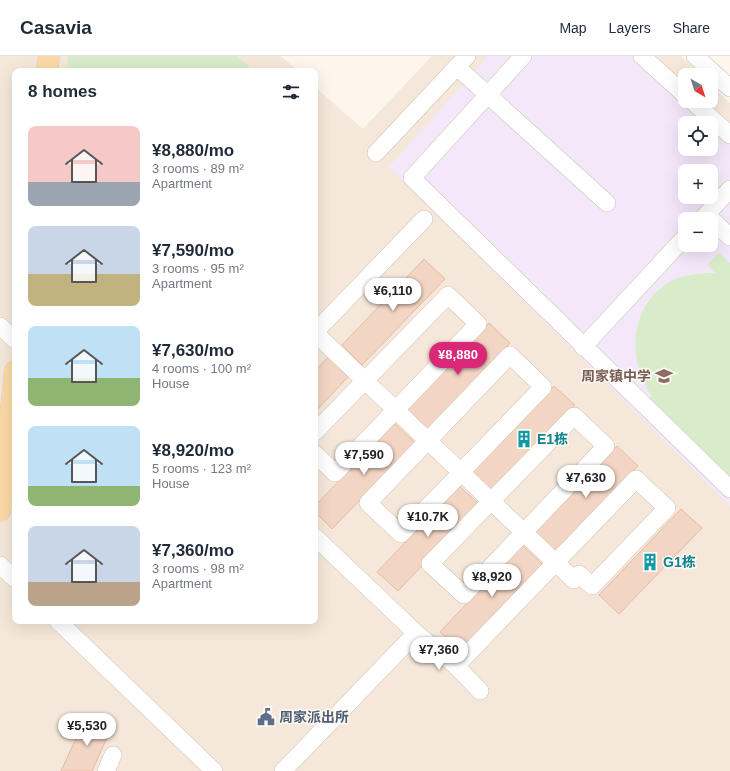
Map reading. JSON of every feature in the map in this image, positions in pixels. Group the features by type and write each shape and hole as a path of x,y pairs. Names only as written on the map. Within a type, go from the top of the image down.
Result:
{"main road":[{"path":"47,68 49,56"},
{"path":"0,510 12,399"}],"street":[{"path":"523,56 412,178 583,347 730,489"},
{"path":"642,56 678,88"},
{"path":"695,56 730,88"},
{"path":"376,153 462,61 487,94 607,203"},
{"path":"700,108 730,135"},
{"path":"712,212 730,189"},
{"path":"318,330 424,219"},
{"path":"718,227 730,237"},
{"path":"583,347 678,245"},
{"path":"318,429 448,295 478,324 335,472 318,457"},
{"path":"0,326 12,337"},
{"path":"318,336 365,380 428,441 461,472 491,501 524,532 556,563 574,580 579,574 592,586 668,508 636,479 556,563 456,666"},
{"path":"510,355 543,387 461,472 401,534 368,503 510,355"},
{"path":"574,416 606,446 524,532 464,595 430,564 574,416"},
{"path":"318,540 416,633 456,666 480,691"},
{"path":"0,565 12,577"},
{"path":"61,624 214,771"},
{"path":"284,771 416,633"},
{"path":"106,771 113,755"}],"shaded area":[{"path":"0,56 281,56 295,68 12,68 12,624 318,624 318,90 363,129 432,56 681,56 694,68 678,68 678,108 718,108 718,92 730,103 730,771 0,771"},
{"name":"周家镇中学","path":"488,56 656,56 678,76 678,108 698,108 713,116 678,116 678,156 718,156 718,119 730,125 730,506 389,167"}],"green space":[{"path":"68,56 237,56 251,68 67,68"},
{"path":"719,253 730,263 730,477 649,398 652,396 643,381 638,364 636,347 637,330 642,314 650,299 662,287 678,278 696,274 715,273 707,265"}],"building":[{"path":"424,259 445,279 362,365 342,345"},
{"path":"489,323 510,343 428,429 407,409"},
{"path":"328,357 348,377 318,409 318,368"},
{"name":"E1栋","path":"554,386 575,405 493,492 472,472"},
{"path":"394,423 415,443 332,529 318,515 318,503"},
{"path":"617,446 638,466 555,552 535,532"},
{"path":"459,486 480,505 398,591 377,572"},
{"name":"G1栋","path":"681,509 702,528 619,614 599,595"},
{"path":"522,545 543,565 461,651 440,632"},
{"path":"86,717 111,729 92,771 61,771"}],"place":[{"name":"周家镇中学","path":"664,376"},
{"name":"E1栋","path":"524,439"},
{"name":"G1栋","path":"650,562"},
{"name":"周家派出所","path":"266,717"}]}
